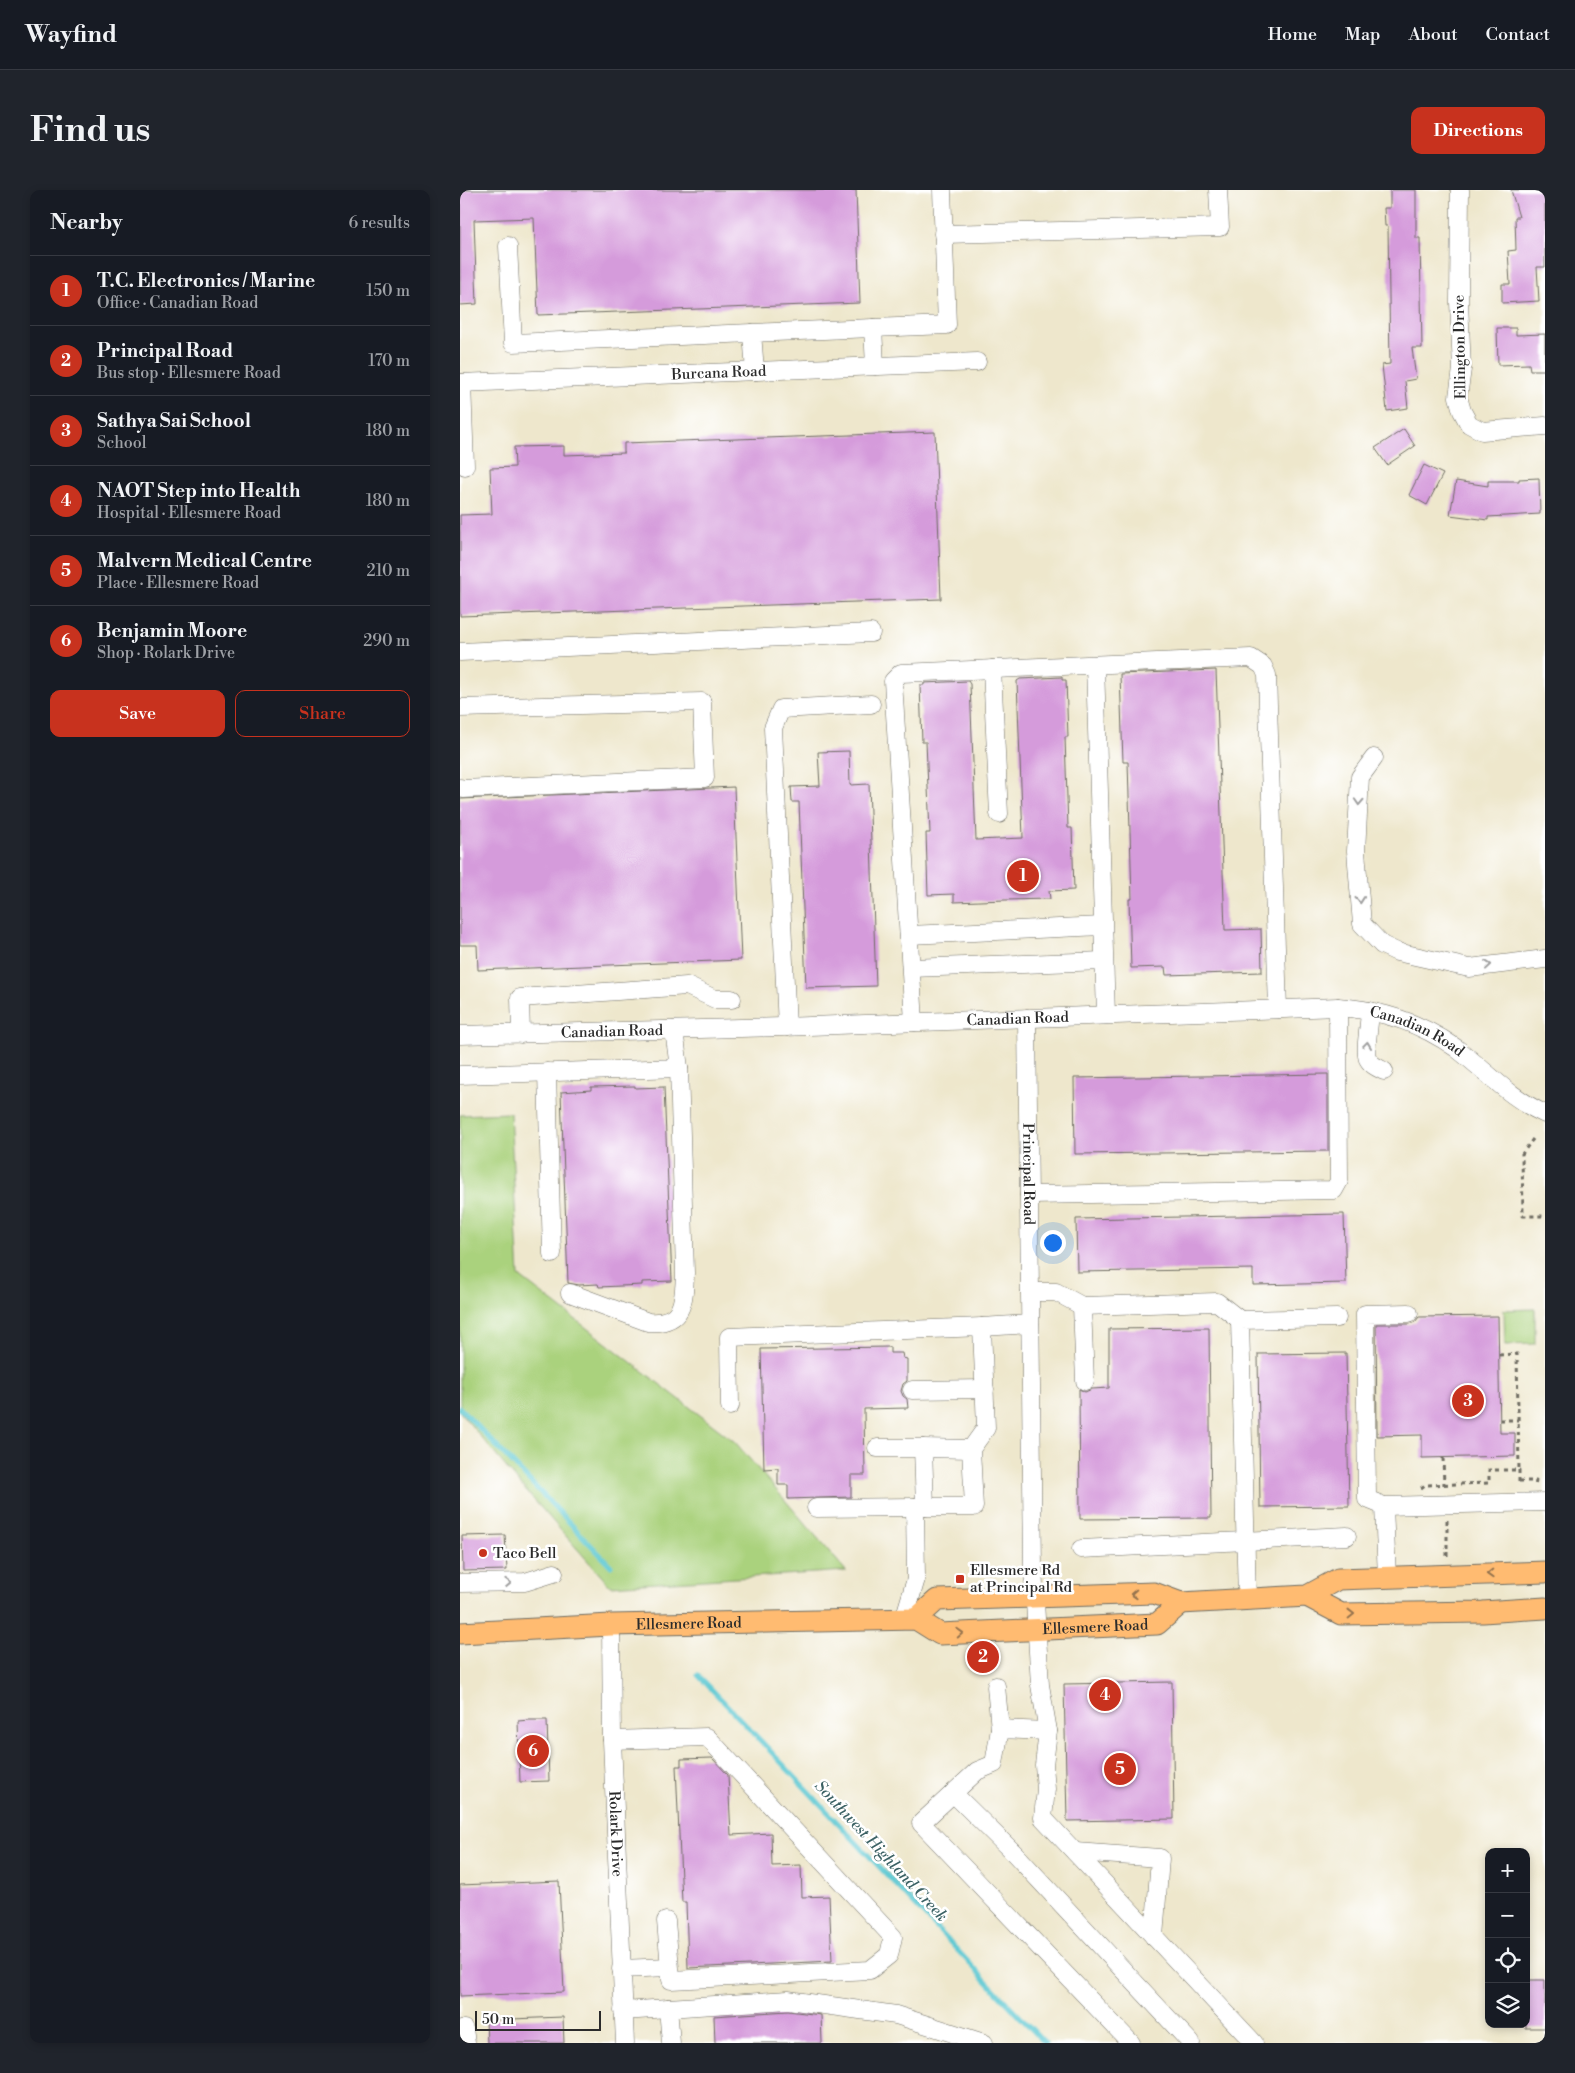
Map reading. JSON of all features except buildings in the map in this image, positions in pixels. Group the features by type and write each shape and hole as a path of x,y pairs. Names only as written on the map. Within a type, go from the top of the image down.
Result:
{"main road":[{"name":"Ellesmere Road","path":"910,1619 937,1600 1154,1593 1181,1603 1247,1600 1307,1596 1338,1579 1545,1572"},
{"path":"1307,1596 1341,1614 1483,1612 1545,1608"},
{"name":"Ellesmere Road","path":"460,1633 611,1625 910,1619 940,1634 1156,1624 1181,1603"}],"street":[{"path":"508,246 513,343 947,326 942,190"},
{"path":"943,234 1220,227 1218,190"},
{"name":"Ellington Drive","path":"1460,190 1459,302 1462,369 1458,397 1462,411 1469,424 1482,431 1545,426"},
{"path":"873,328 875,366"},
{"path":"752,333 755,371"},
{"name":"Burcana Road","path":"461,383 977,362"},
{"path":"461,383 465,466"},
{"path":"460,652 871,633"},
{"path":"914,1022 893,681 901,673 1252,658 1263,666 1266,675 1278,1009"},
{"path":"1095,665 1106,1015"},
{"path":"992,669 999,814"},
{"path":"460,708 702,702 705,778 460,788"},
{"path":"787,1027 773,728 781,709 871,704"},
{"path":"1374,758 1360,777 1356,851 1362,924 1382,944 1397,952 1469,968 1545,959"},
{"path":"909,935 1102,926"},
{"path":"911,968 1104,961"},
{"path":"522,1034 520,998 687,986 715,999 732,998"},
{"path":"1029,1195 1334,1190 1338,1181 1338,1007"},
{"name":"Canadian Road","path":"460,1036 787,1027 1338,1007 1390,1015 1431,1032 1455,1048 1514,1095 1545,1114"},
{"path":"1370,1011 1367,1059 1384,1071"},
{"name":"Principal Road","path":"1027,1018 1034,1598 1040,1685 1048,1731 1044,1765 1046,1789 1043,1818 1254,2043"},
{"path":"570,1294 648,1322 663,1322 672,1318 682,1307 685,1273 679,1068 674,1030"},
{"path":"460,1075 679,1068"},
{"path":"547,1072 552,1254"},
{"path":"1030,1292 1056,1292 1082,1306 1217,1302 1240,1320 1337,1318"},
{"path":"1082,1306 1085,1381"},
{"path":"1409,1313 1365,1314 1367,1499 1384,1506 1540,1496"},
{"path":"1240,1320 1247,1600"},
{"path":"730,1406 730,1337 1030,1324"},
{"path":"816,1508 974,1507 971,1449 986,1428 982,1326"},
{"path":"912,1390 984,1389"},
{"path":"877,1448 971,1449"},
{"path":"910,1619 916,1579 923,1448"},
{"path":"1384,1506 1387,1577"},
{"path":"1081,1548 1347,1536"},
{"path":"460,1583 525,1582 554,1573"},
{"name":"Rolark Drive","path":"611,1625 612,1740 622,2011 625,2043"},
{"path":"996,1686 1000,1729 994,1764 977,1771 921,1822 1131,2043"},
{"path":"1000,1729 1048,1731"},
{"path":"612,1740 707,1737 893,1937 889,1955 870,1970 671,1980 666,1920"},
{"path":"953,1793 1016,1855 1191,2043"},
{"path":"1075,1852 1160,1858 1154,1937"},
{"path":"621,1968 669,1967"},
{"path":"622,2011 788,2000 896,2014 984,2043"},
{"path":"668,2008 671,2043"}],"path":[{"path":"1533,1139 1522,1154 1523,1216 1545,1216"},
{"path":"1499,1355 1517,1354 1519,1491"},
{"path":"1500,1420 1518,1420"},
{"path":"1443,1458 1444,1485"},
{"path":"1489,1483 1489,1470 1519,1470"},
{"path":"1519,1482 1536,1481 1540,1496"},
{"path":"1446,1512 1447,1557"}],"green space":[{"path":"510,1113 519,1276 735,1442 846,1571 610,1586 520,1484 460,1412 460,1115"},
{"path":"1535,1309 1535,1344 1505,1345 1504,1310"}],"waterway":[{"name":"Southwest Highland Creek","path":"460,1408 611,1566"},
{"name":"Southwest Highland Creek","path":"698,1675 1045,2043"}],"place":[{"name":"T.C. Electronics / Marine","path":"1023,876"},
{"name":"Sathya Sai School","path":"1468,1401"},
{"name":"Taco Bell","path":"483,1553"},
{"name":"Ellesmere Rd at Principal Rd","path":"960,1579"},
{"name":"Principal Road","path":"983,1657"},
{"name":"NAOT Step into Health","path":"1105,1695"},
{"name":"Benjamin Moore","path":"533,1751"},
{"name":"Malvern Medical Centre","path":"1120,1769"}]}
